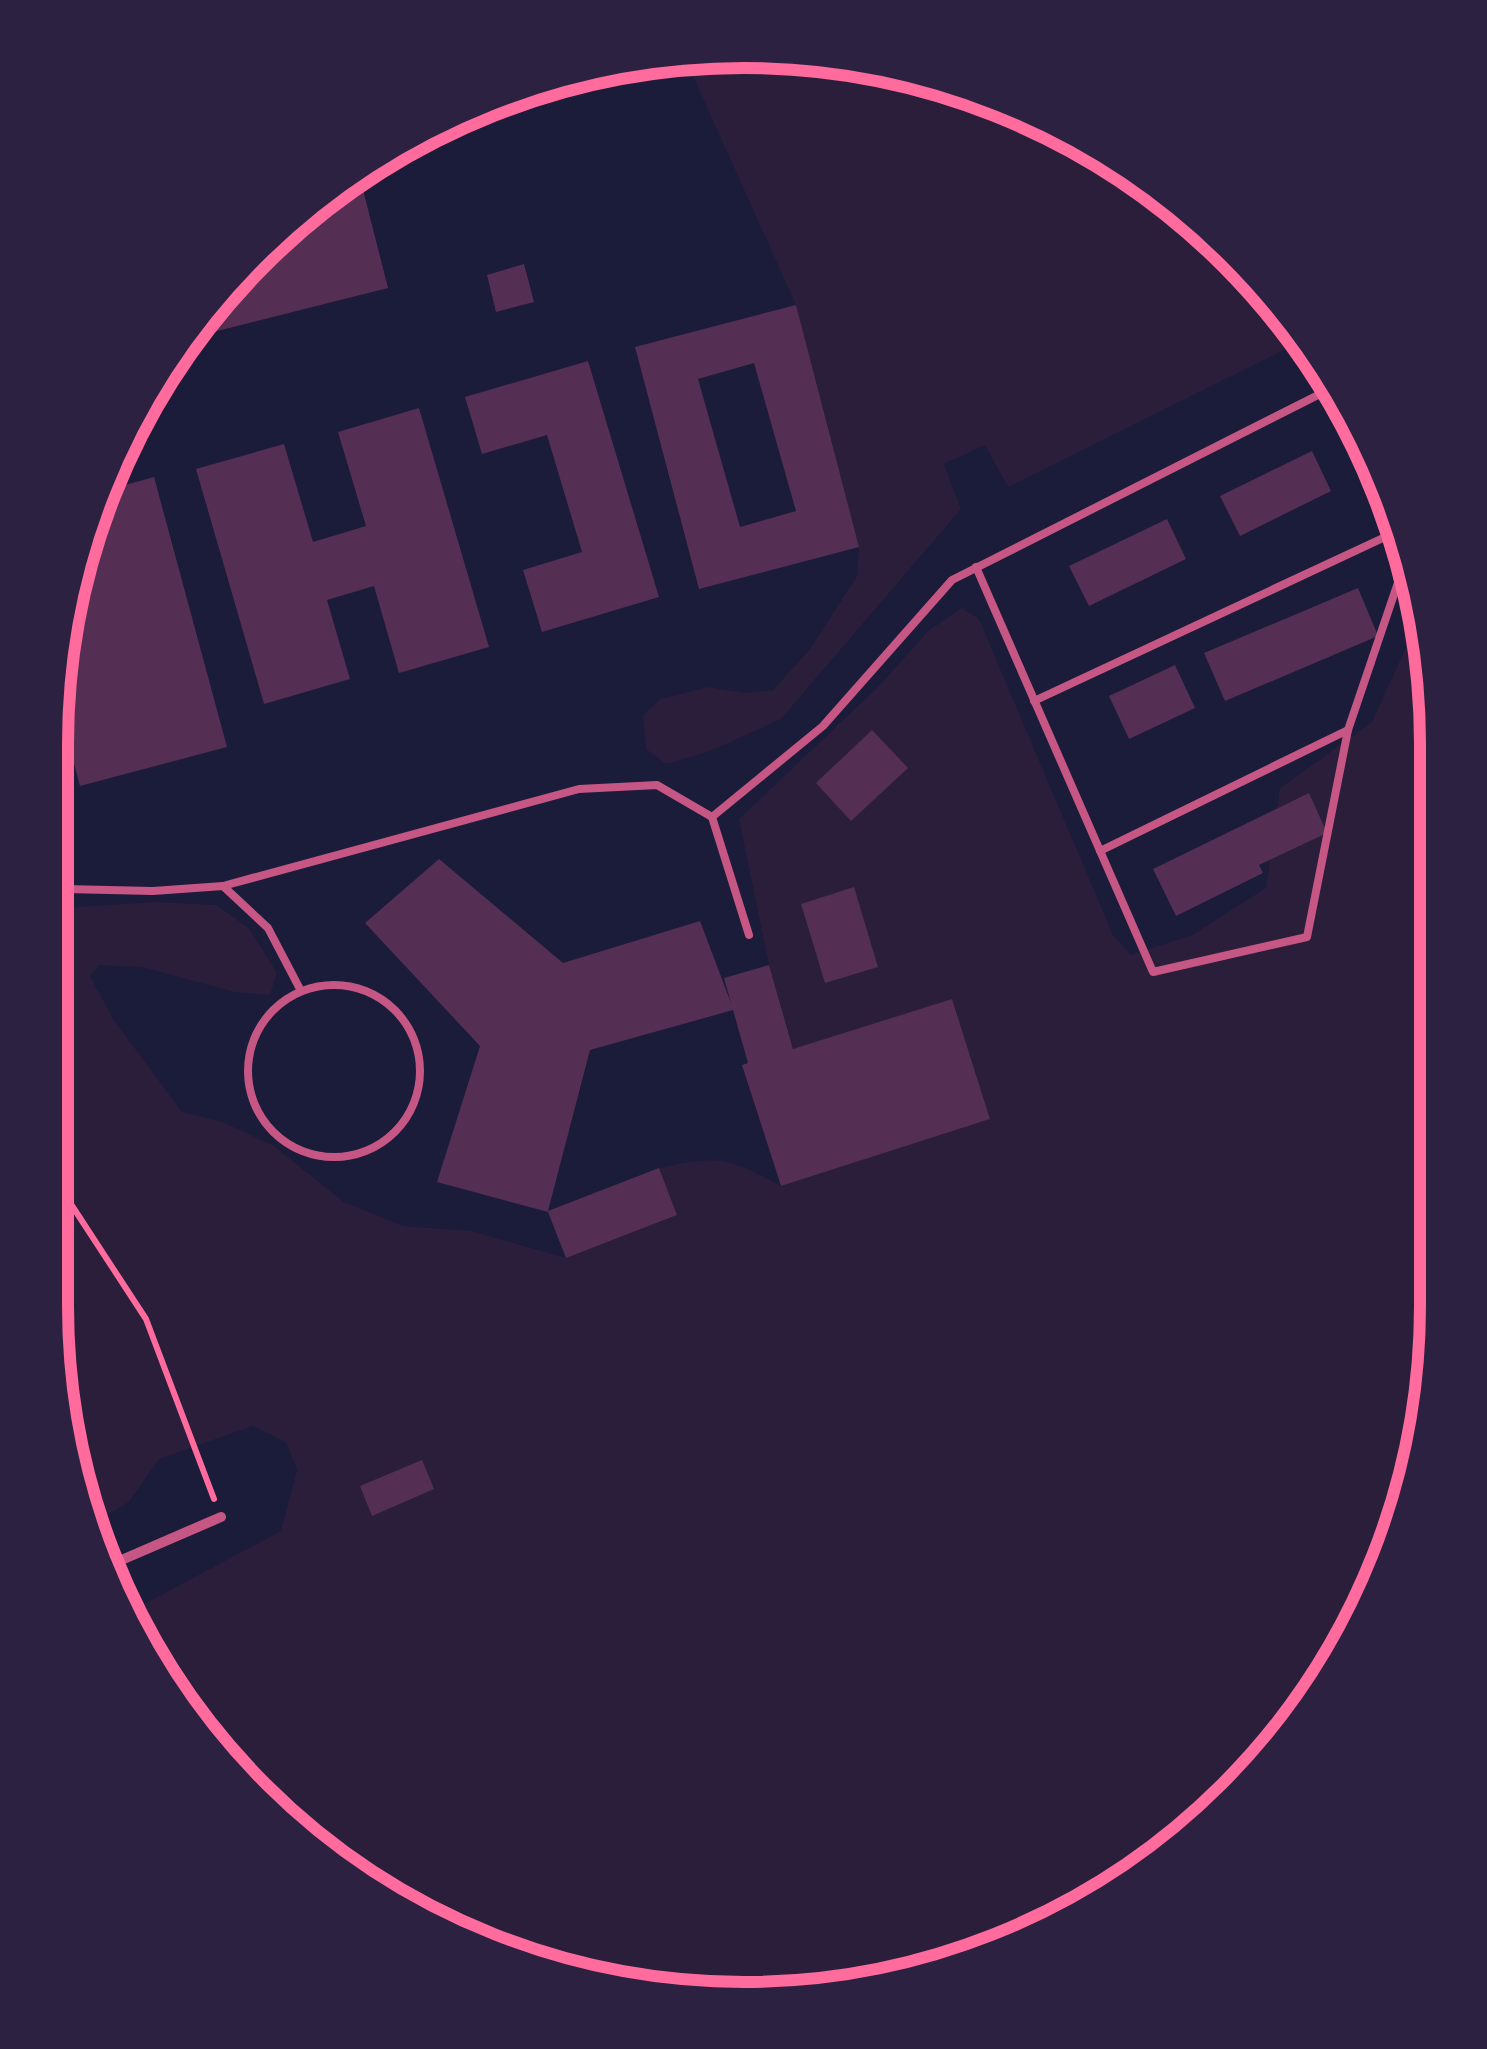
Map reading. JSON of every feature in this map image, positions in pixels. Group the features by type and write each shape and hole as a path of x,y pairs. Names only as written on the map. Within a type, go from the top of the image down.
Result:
{"street":[{"path":"118,1561 220,1516"}],"lane":[{"path":"712,817 823,726 952,580 1321,393"},
{"path":"1034,701 1387,536"},
{"path":"976,567 1153,972 1308,937 1348,730 1399,580"},
{"path":"1100,852 1348,730"},
{"path":"68,889 153,891 223,886 579,789 657,785 712,817 749,935"},
{"path":"223,886 268,928 301,990"},
{"path":"334,984 367,991 396,1010 414,1039 420,1072 414,1106 395,1134 366,1152 333,1159 300,1152 272,1132 253,1104 247,1070 254,1038 272,1009 301,990 334,984"}],"path":[{"path":"68,1200 146,1319 220,1516"}],"shaded area":[{"path":"788,69 875,80 961,103 1042,137 1119,181 1189,235 1222,265 1291,347 1008,487 985,445 944,464 961,509 781,719 708,752 666,764 646,749 643,716 660,699 708,687 746,693 773,690 810,649 857,576 859,547 796,305 690,70"},
{"path":"962,608 979,619 1113,935 1131,955 1192,935 1266,888 1280,788 1372,722 1411,636 1420,744 1420,1306 1407,1437 1384,1523 1329,1644 1252,1751 1222,1784 1155,1842 1119,1868 1042,1912 961,1946 918,1958 875,1969 788,1980 744,1982 655,1976 526,1946 405,1891 298,1814 265,1784 207,1717 181,1681 139,1607 281,1531 297,1470 286,1442 253,1426 159,1459 129,1502 102,1518 80,1437 69,1350 68,908 154,902 216,905 249,928 277,973 270,995 235,992 142,967 99,965 90,976 113,1019 182,1112 223,1122 274,1146 344,1202 403,1226 471,1231 566,1258 677,1215 659,1168 722,1161 781,1186 990,1119 952,999 794,1051 769,965 739,819 879,686 928,631"}],"building":[{"path":"362,185 388,288 206,334 265,265"},
{"path":"524,264 534,302 496,312 487,275"},
{"path":"796,305 859,547 699,589 635,347","holes":["754,363 796,511 740,527 698,379"]},
{"path":"588,361 659,597 542,632 523,570 582,552 547,435 482,454 465,397"},
{"path":"419,408 489,647 399,673 374,586 327,600 350,679 264,704 196,469 284,444 313,542 366,526 338,432"},
{"path":"1312,451 1331,491 1240,536 1220,496"},
{"path":"154,477 227,747 80,786 68,742 73,655 91,569 118,487"},
{"path":"1167,519 1186,559 1089,606 1069,566"},
{"path":"1358,588 1378,636 1225,701 1204,653"},
{"path":"1175,665 1195,708 1129,739 1109,696"},
{"path":"872,730 908,768 851,821 816,783"},
{"path":"1309,793 1327,833 1259,865 1263,873 1176,916 1153,869"},
{"path":"439,859 563,963 700,921 731,1003 724,978 769,965 793,1049 952,999 990,1119 781,1186 742,1065 748,1063 733,1010 590,1050 548,1211 659,1168 677,1215 566,1258 548,1212 437,1182 480,1046 365,923"},
{"path":"854,887 878,967 825,983 801,904"},
{"path":"422,1460 434,1489 372,1516 360,1486"}]}
